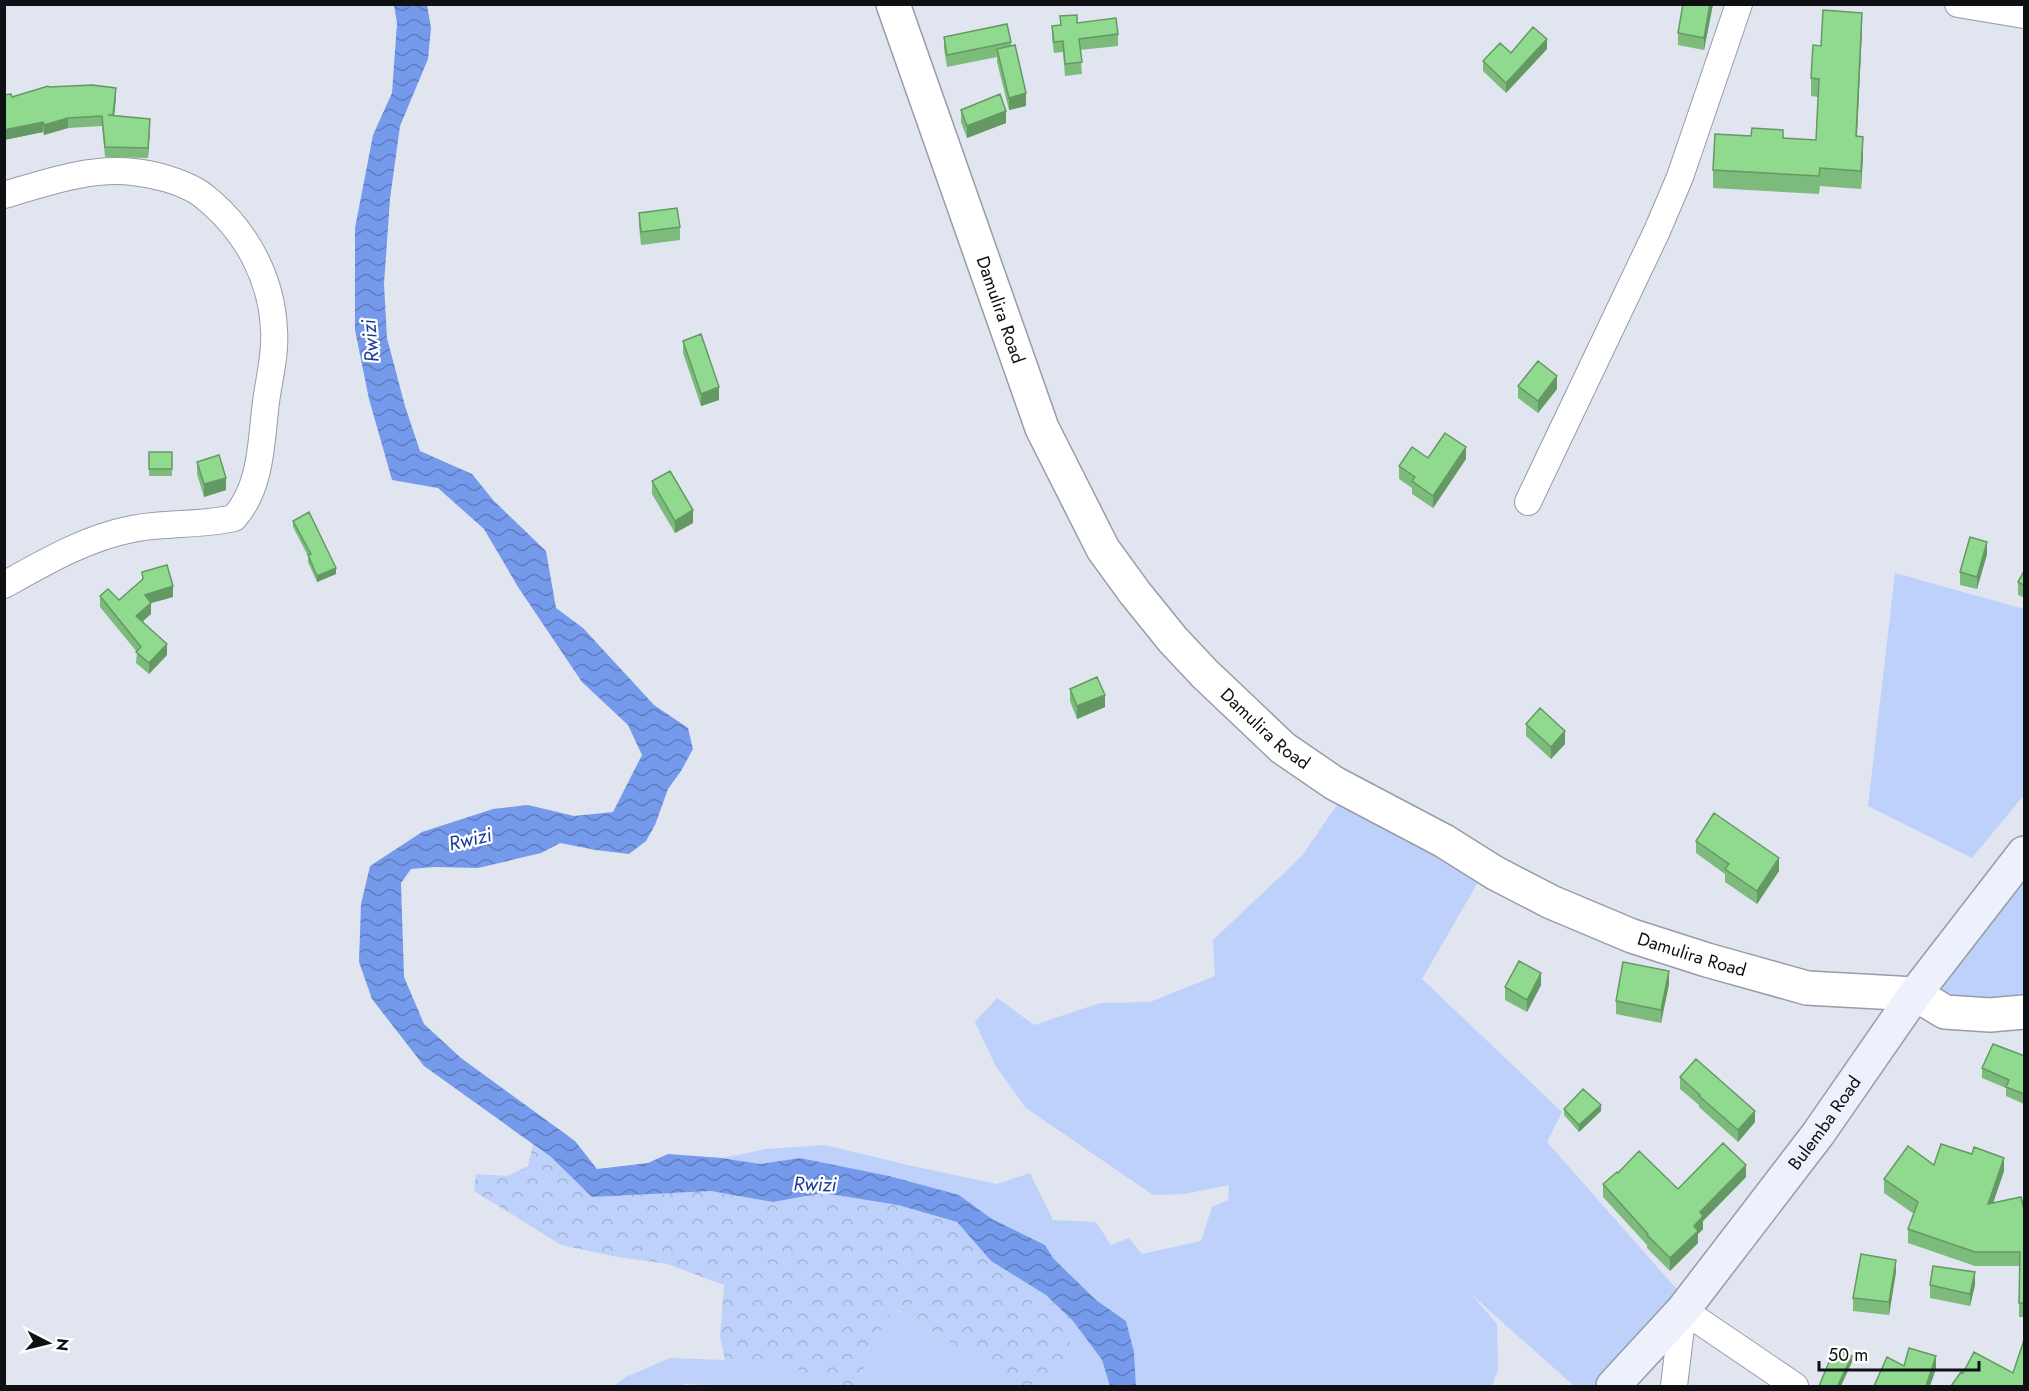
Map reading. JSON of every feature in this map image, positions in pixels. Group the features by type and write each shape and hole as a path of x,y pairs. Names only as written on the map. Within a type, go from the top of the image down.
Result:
{"main road":[{"name":"Bulemba Road","path":"1613,1386 1683,1310 1818,1134 1915,994 2025,853"}],"street":[{"name":"Damulira Road","path":"893,4 1042,428 1103,549 1173,640 1282,748 1334,783 1444,841 1495,873 1551,902 1632,936 1807,988 1915,994 1945,1012 1990,1015 2025,1012"},
{"path":"1528,502 1657,231 1680,177 1739,4"},
{"path":"1958,4 2025,15"},
{"path":"4,195 78,175 116,172 133,172 156,177 176,182 199,192 229,219 256,258 266,281 275,333 256,473 249,496 234,518 218,522 133,529 102,537 75,547 4,585"},
{"path":"1674,1386 1683,1310 1795,1386"}],"green space":[{"path":"1895,573 2024,609 2024,795 1972,858 1868,806"},
{"path":"1343,796 1485,870 1422,979 1562,1112 1547,1142 1681,1294 1599,1386 1574,1386 1471,1294 1497,1324 1498,1370 1492,1386 1136,1386 1134,1352 1126,1321 1096,1300 1053,1258 1045,1245 992,1219 959,1195 800,1158 760,1164 722,1158 766,1149 825,1145 997,1184 1030,1173 1053,1220 1096,1222 1111,1245 1129,1238 1142,1254 1201,1241 1212,1207 1228,1200 1229,1185 1184,1194 1153,1195 1026,1108 995,1065 975,1022 997,998 1034,1025 1100,1003 1150,1002 1215,976 1213,940 1302,856"},
{"path":"2024,849 2024,996 2002,1001 1953,1000 1924,990"},
{"path":"533,1145 551,1157 592,1197 711,1191 773,1202 823,1193 898,1205 957,1222 991,1261 1046,1295 1073,1321 1068,1356 1051,1386 1022,1386 894,1308 867,1351 864,1368 854,1386 839,1386 788,1366 725,1360 720,1337 724,1285 667,1264 561,1245 474,1191 476,1174 507,1176 528,1166"},
{"path":"893,1308 1024,1386 854,1386 864,1368 867,1351"},
{"path":"1073,1321 1102,1360 1110,1386 1051,1386 1068,1356"},
{"path":"670,1358 788,1366 839,1386 685,1384 680,1386 614,1386 626,1377"}],"water":[{"name":"Rwizi","path":"394,5 427,5 431,28 428,59 400,126 390,199 384,284 387,338 420,451 472,474 494,501 546,551 556,608 583,628 654,705 688,728 693,749 668,789 655,825 646,841 629,854 560,843 541,853 478,868 411,869 401,883 404,977 424,1024 461,1058 575,1141 597,1169 648,1163 668,1154 722,1158 760,1164 800,1158 889,1176 959,1195 992,1219 1045,1245 1053,1258 1096,1300 1126,1321 1134,1352 1136,1386 1110,1386 1102,1360 1073,1321 1046,1295 991,1261 957,1222 898,1205 823,1193 773,1202 711,1191 592,1197 551,1157 424,1066 372,999 359,962 361,904 370,866 422,832 493,809 528,805 574,816 613,812 642,755 628,725 582,682 518,587 484,529 438,488 392,480 369,399 355,330 355,228 373,135 392,93 397,23"}],"building":[{"path":"1683,4 1710,4 1704,38 1678,33"},
{"path":"1823,10 1862,13 1856,136 1863,137 1861,171 1820,168 1819,176 1713,170 1715,134 1751,136 1752,128 1783,130 1783,138 1816,140 1819,79 1811,78 1813,45 1821,46"},
{"path":"1077,15 1077,23 1116,18 1118,34 1079,39 1082,62 1065,64 1063,41 1054,42 1052,26 1061,25 1060,16"},
{"path":"1007,24 1011,42 947,55 944,37"},
{"path":"1533,27 1547,39 1506,83 1483,61 1500,43 1511,53"},
{"path":"1015,45 1026,93 1009,98 997,49"},
{"path":"92,85 116,88 113,115 108,115 150,119 148,148 105,147 102,116 68,118 44,125 43,122 4,130 4,95 11,94 12,97 48,86"},
{"path":"1000,94 1006,111 967,126 961,110"},
{"path":"677,208 680,227 641,232 639,213"},
{"path":"701,334 719,387 701,394 683,341"},
{"path":"1538,361 1557,376 1538,401 1518,386"},
{"path":"1445,433 1466,447 1433,496 1412,481 1415,477 1399,466 1412,447 1428,458"},
{"path":"149,452 172,452 172,469 149,469"},
{"path":"219,455 226,478 204,484 197,462"},
{"path":"670,471 693,510 675,521 652,481"},
{"path":"309,512 336,568 317,576 308,555 311,554 293,521"},
{"path":"1970,537 1987,542 1977,577 1960,572"},
{"path":"167,565 173,586 145,595 151,603 136,616 167,644 149,663 136,652 141,647 100,596 108,589 119,600 143,579 142,572"},
{"path":"2025,569 2025,586 2018,582"},
{"path":"1097,677 1105,695 1077,706 1070,689"},
{"path":"1540,708 1565,731 1551,747 1526,724"},
{"path":"1714,813 1779,858 1757,891 1725,869 1729,864 1696,841"},
{"path":"1519,961 1541,973 1527,1000 1505,987"},
{"path":"1623,962 1669,971 1661,1010 1616,1001"},
{"path":"1993,1044 2025,1056 2024,1094 2006,1087 2009,1080 1982,1068"},
{"path":"1696,1059 1755,1111 1738,1130 1680,1077"},
{"path":"1583,1089 1601,1105 1579,1125 1564,1109"},
{"path":"1723,1143 1746,1165 1700,1212 1703,1216 1694,1226 1698,1231 1670,1258 1603,1184 1618,1173 1639,1151 1678,1189"},
{"path":"1941,1144 1972,1154 1974,1147 2004,1158 1988,1204 2021,1197 2025,1214 2025,1303 2019,1303 2020,1252 1975,1252 1908,1229 1918,1202 1884,1179 1908,1146 1934,1165"},
{"path":"1861,1254 1896,1260 1889,1302 1853,1298"},
{"path":"1933,1266 1975,1272 1970,1294 1930,1285"},
{"path":"2025,1337 2025,1386 1951,1386 1961,1372 1963,1373 1974,1352 2013,1373"},
{"path":"1835,1348 1852,1356 1838,1385 1843,1386 1819,1386"},
{"path":"1909,1348 1936,1356 1926,1386 1874,1386 1887,1357 1904,1366"}]}
